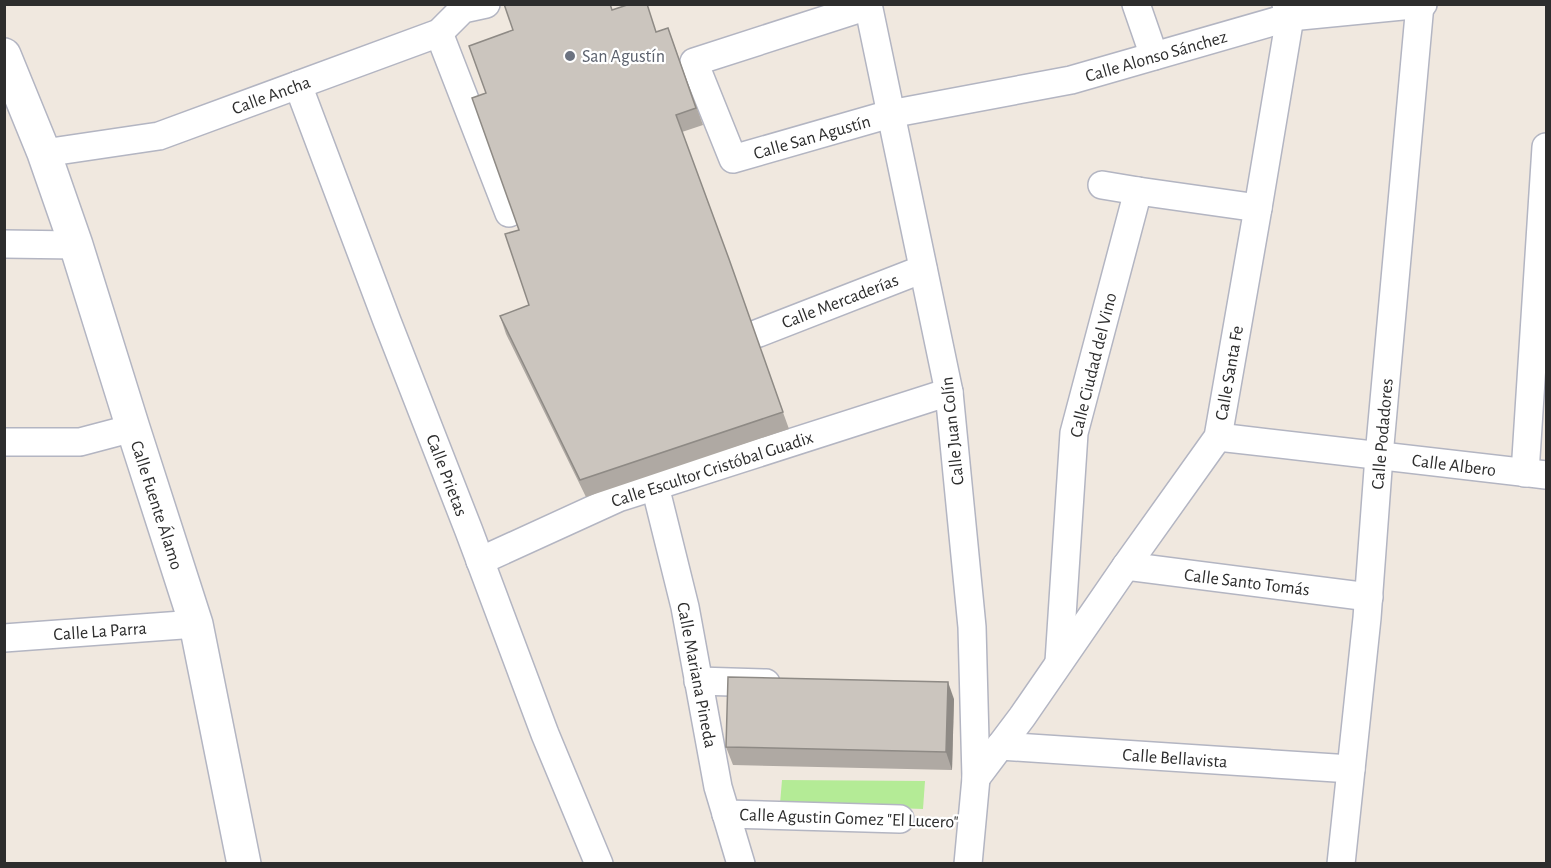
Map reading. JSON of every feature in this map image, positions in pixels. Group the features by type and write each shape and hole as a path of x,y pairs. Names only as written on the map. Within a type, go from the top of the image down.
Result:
{"street":[{"name":"Calle Ancha","path":"44,153 159,136 439,33 463,9 486,4"},
{"path":"1136,4 1154,56"},
{"name":"Calle San Agustín","path":"868,5 694,62 733,159 890,114"},
{"name":"Calle Juan Colín","path":"868,5 949,392 972,627 962,690 976,778 968,864"},
{"name":"Calle Alonso Sánchez","path":"890,114 1071,80 1154,56 1288,11 1421,5"},
{"name":"Calle Podadores","path":"1341,864 1369,597 1379,456 1421,5"},
{"name":"Calle Santa Fe","path":"976,778 1022,717 1218,437 1258,208 1288,11"},
{"path":"439,33 509,213"},
{"name":"Calle Fuente Álamo","path":"4,55 44,153 76,245 132,428 196,624 243,864"},
{"name":"Calle Prietas","path":"298,85 545,734 599,864"},
{"path":"1536,474 1546,147"},
{"path":"1102,185 1258,208"},
{"name":"Calle Ciudad del Vino","path":"1059,663 1074,433 1138,191"},
{"path":"4,244 76,245"},
{"name":"Calle Mercaderías","path":"756,333 923,268"},
{"name":"Calle Escultor Cristóbal Guadix","path":"480,561 618,498 949,392"},
{"path":"4,442 80,442 132,428"},
{"name":"Calle Albero","path":"1218,437 1536,474"},
{"name":"Calle Mariana Pineda","path":"655,486 685,607 718,787 741,864"},
{"name":"Calle Santo Tomás","path":"1126,566 1369,597"},
{"name":"Calle La Parra","path":"4,638 196,624"},
{"path":"698,681 794,684"},
{"name":"Calle Bellavista","path":"1000,746 1351,769"},
{"name":"Calle Agustin Gomez \"El Lucero\"","path":"726,814 900,819"}],"path":[{"name":"Calle Agustin Gomez \"El Lucero\"","path":"900,819 972,822"}],"green space":[{"path":"782,780 925,781 923,809 780,804"}],"building":[{"path":"504,4 610,4 612,10 630,4 647,4 656,32 668,28 696,108 676,115 783,412 580,480 500,316 529,305 505,234 519,230 472,98 486,93 469,46 513,30"},
{"path":"728,677 948,682 946,752 726,747"}],"place":[{"name":"San Agustín","path":"570,56"}]}
